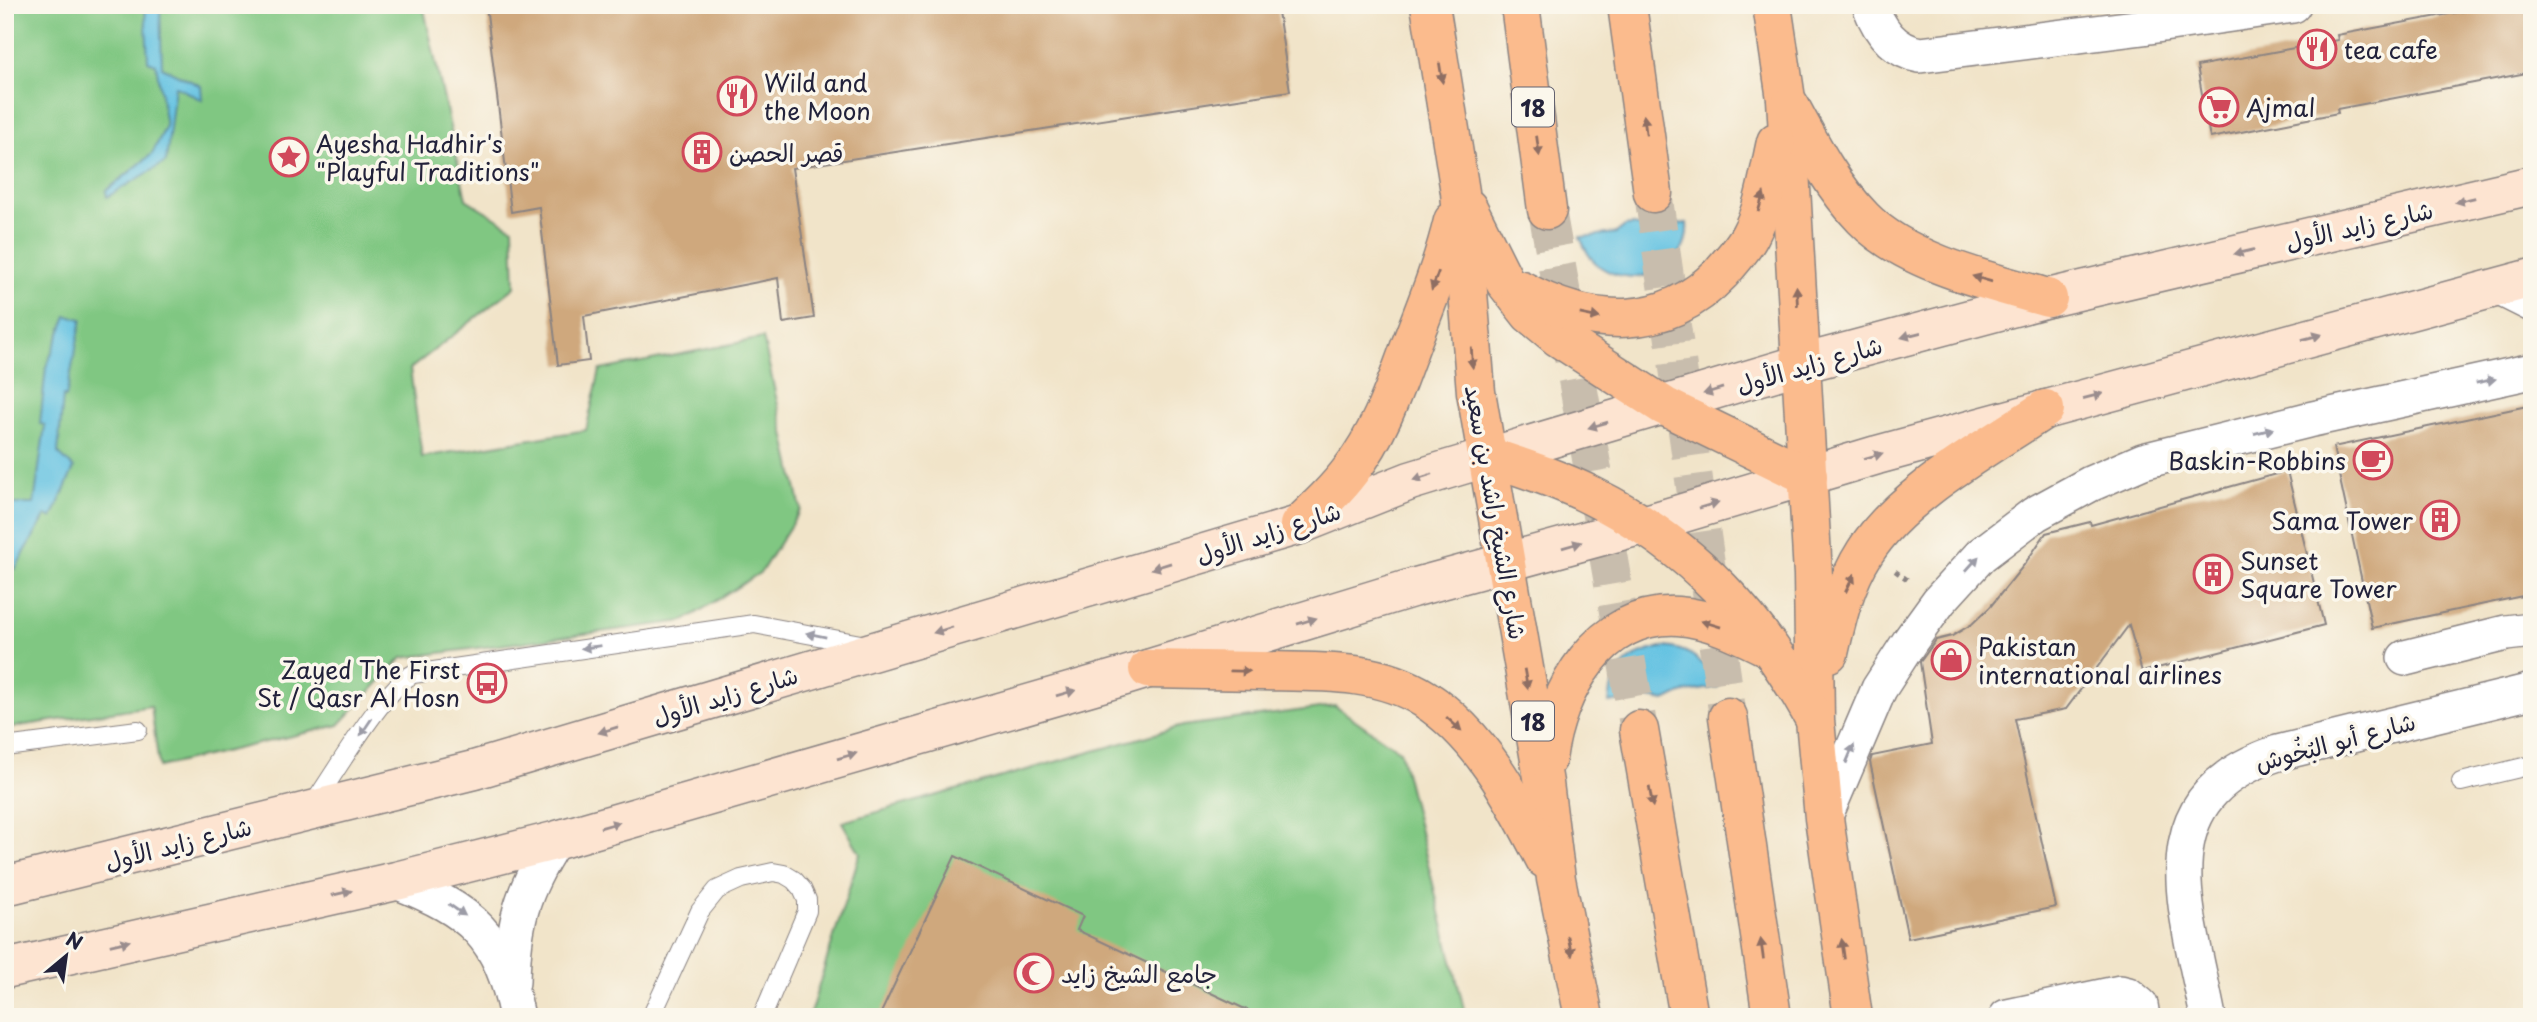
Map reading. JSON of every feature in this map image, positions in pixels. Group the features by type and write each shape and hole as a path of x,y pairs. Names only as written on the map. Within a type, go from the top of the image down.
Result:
{"main road":[{"name":"شارع الشيخ راشد بن سعيد","path":"1430,5 1460,192 1473,369 1544,783 1556,879 1584,1017"},
{"name":"18","path":"1520,5 1547,210"},
{"path":"1627,5 1653,192"},
{"path":"1639,79 1653,5"},
{"path":"1772,5 1786,99 1813,575 1815,720 1824,818 1853,1017"},
{"path":"1505,282 1543,302 1575,313 1608,319 1634,319 1675,307 1706,289 1733,259 1750,234 1761,205 1786,99"},
{"path":"1786,99 1837,186 1864,219 1883,235 1917,254 1973,277 2048,298"},
{"name":"شارع زايد الأول","path":"13,880 474,771 1299,525 1410,481 1801,364 2048,298 2532,185"},
{"path":"1460,192 1505,282 1530,314 1558,337 1664,406 1808,476"},
{"path":"1299,525 1329,497 1373,437 1392,396 1440,267 1460,192"},
{"path":"5,969 396,881 554,841 1147,669 1428,584 2045,409 2515,282"},
{"path":"1815,720 1840,604 1865,551 1893,518 1928,487 2045,409"},
{"path":"1488,456 1544,475 1592,496 1643,525 1705,572 1739,607 1774,650 1815,720"},
{"path":"1544,783 1550,736 1568,687 1588,658 1604,641 1629,624 1678,616 1726,628 1774,650"},
{"path":"1147,669 1340,674 1387,682 1425,699 1460,729 1496,770 1556,879"},
{"path":"1728,717 1772,1017"},
{"path":"1639,730 1689,1017"}],"street":[{"path":"1870,5 1891,41 1907,52 1935,54 2293,5"},
{"path":"2515,282 2532,304"},
{"path":"1824,818 1880,689 1910,641 1939,601 1981,555 2035,514 2090,484 2143,461 2308,420 2532,371"},
{"path":"2406,658 2515,631 2532,630"},
{"name":"شارع أبو البُخُوش","path":"2208,1017 2182,870 2185,842 2194,817 2209,793 2229,775 2252,761 2278,752 2532,691"},
{"path":"514,1003 515,926 524,896 554,841"},
{"path":"396,881 449,904 471,920 489,940 503,964 514,1003"},
{"path":"2007,1017 2120,993 2128,995 2140,1005 2142,1017"}],"lane":[{"path":"309,811 382,703 396,685 413,674 754,624 883,648"},
{"path":"5,747 138,730"},
{"path":"2461,782 2532,765"},
{"path":"651,1017 708,900 728,884 773,872 794,880 807,900 807,911 762,1017"}],"green space":[{"path":"5,5 423,5 466,199 513,228 515,287 410,369 422,457 586,430 600,370 763,338 801,509 761,572 684,621 402,658 339,725 159,767 151,706 5,728"},
{"path":"1335,706 1400,751 1466,1017 809,1017 860,853 842,822 1183,726"}],"water":[{"path":"145,5 160,5 162,67 201,86 202,100 175,86 166,162 107,197 106,191 152,154 166,126 156,64 148,61"},
{"path":"1687,223 1686,239 1680,253 1659,271 1645,276 1630,277 1602,268 1591,258 1580,237 1616,233 1625,226 1649,228"},
{"path":"67,316 82,319 66,397 63,396 58,453 74,468 52,518 46,515 15,569 5,559 5,504 34,504 45,425 40,424 46,367"},
{"path":"1667,647 1692,655 1708,671 1718,687 1681,693 1665,701 1646,697 1609,703 1614,680 1626,663 1644,652"}],"building":[{"name":"قصر الحصن","path":"486,5 1277,5 1290,91 792,168 814,318 783,323 778,278 584,316 589,361 558,365 539,207 511,212"},
{"path":"2497,5 2532,5 2532,72 2337,109 2338,113 2210,138 2197,66 2338,40 2337,35"},
{"name":"Sama Tower","path":"2532,405 2532,594 2372,628 2333,447"},
{"path":"2287,471 2324,625 2142,672 2129,625 2066,709 2015,719 2056,907 1908,938 1870,762 1872,756 1932,744 1920,662 1936,640 1952,636 1972,624 1990,607 2046,533 2090,522 2091,525"},
{"name":"جامع الشيخ زايد","path":"955,856 1083,916 1077,930 1262,1017 879,1017"}],"tunnel":[{"path":"1653,193 1728,717"},
{"path":"1547,210 1639,730"}],"place":[{"name":"tea cafe","path":"2317,49"},
{"name":"Wild and the Moon","path":"737,96"},
{"name":"Ajmal","path":"2219,107"},
{"name":"قصر الحصن","path":"702,152"},
{"name":"Ayesha Hadhir's \"Playful Traditions\"","path":"289,157"},
{"name":"Baskin-Robbins","path":"2373,460"},
{"name":"Sama Tower","path":"2440,520"},
{"name":"Sunset Square Tower","path":"2213,574"},
{"name":"Pakistan international airlines","path":"1951,660"},
{"name":"Zayed The First St / Qasr Al Hosn","path":"487,683"},
{"name":"جامع الشيخ زايد","path":"1034,973"}]}
